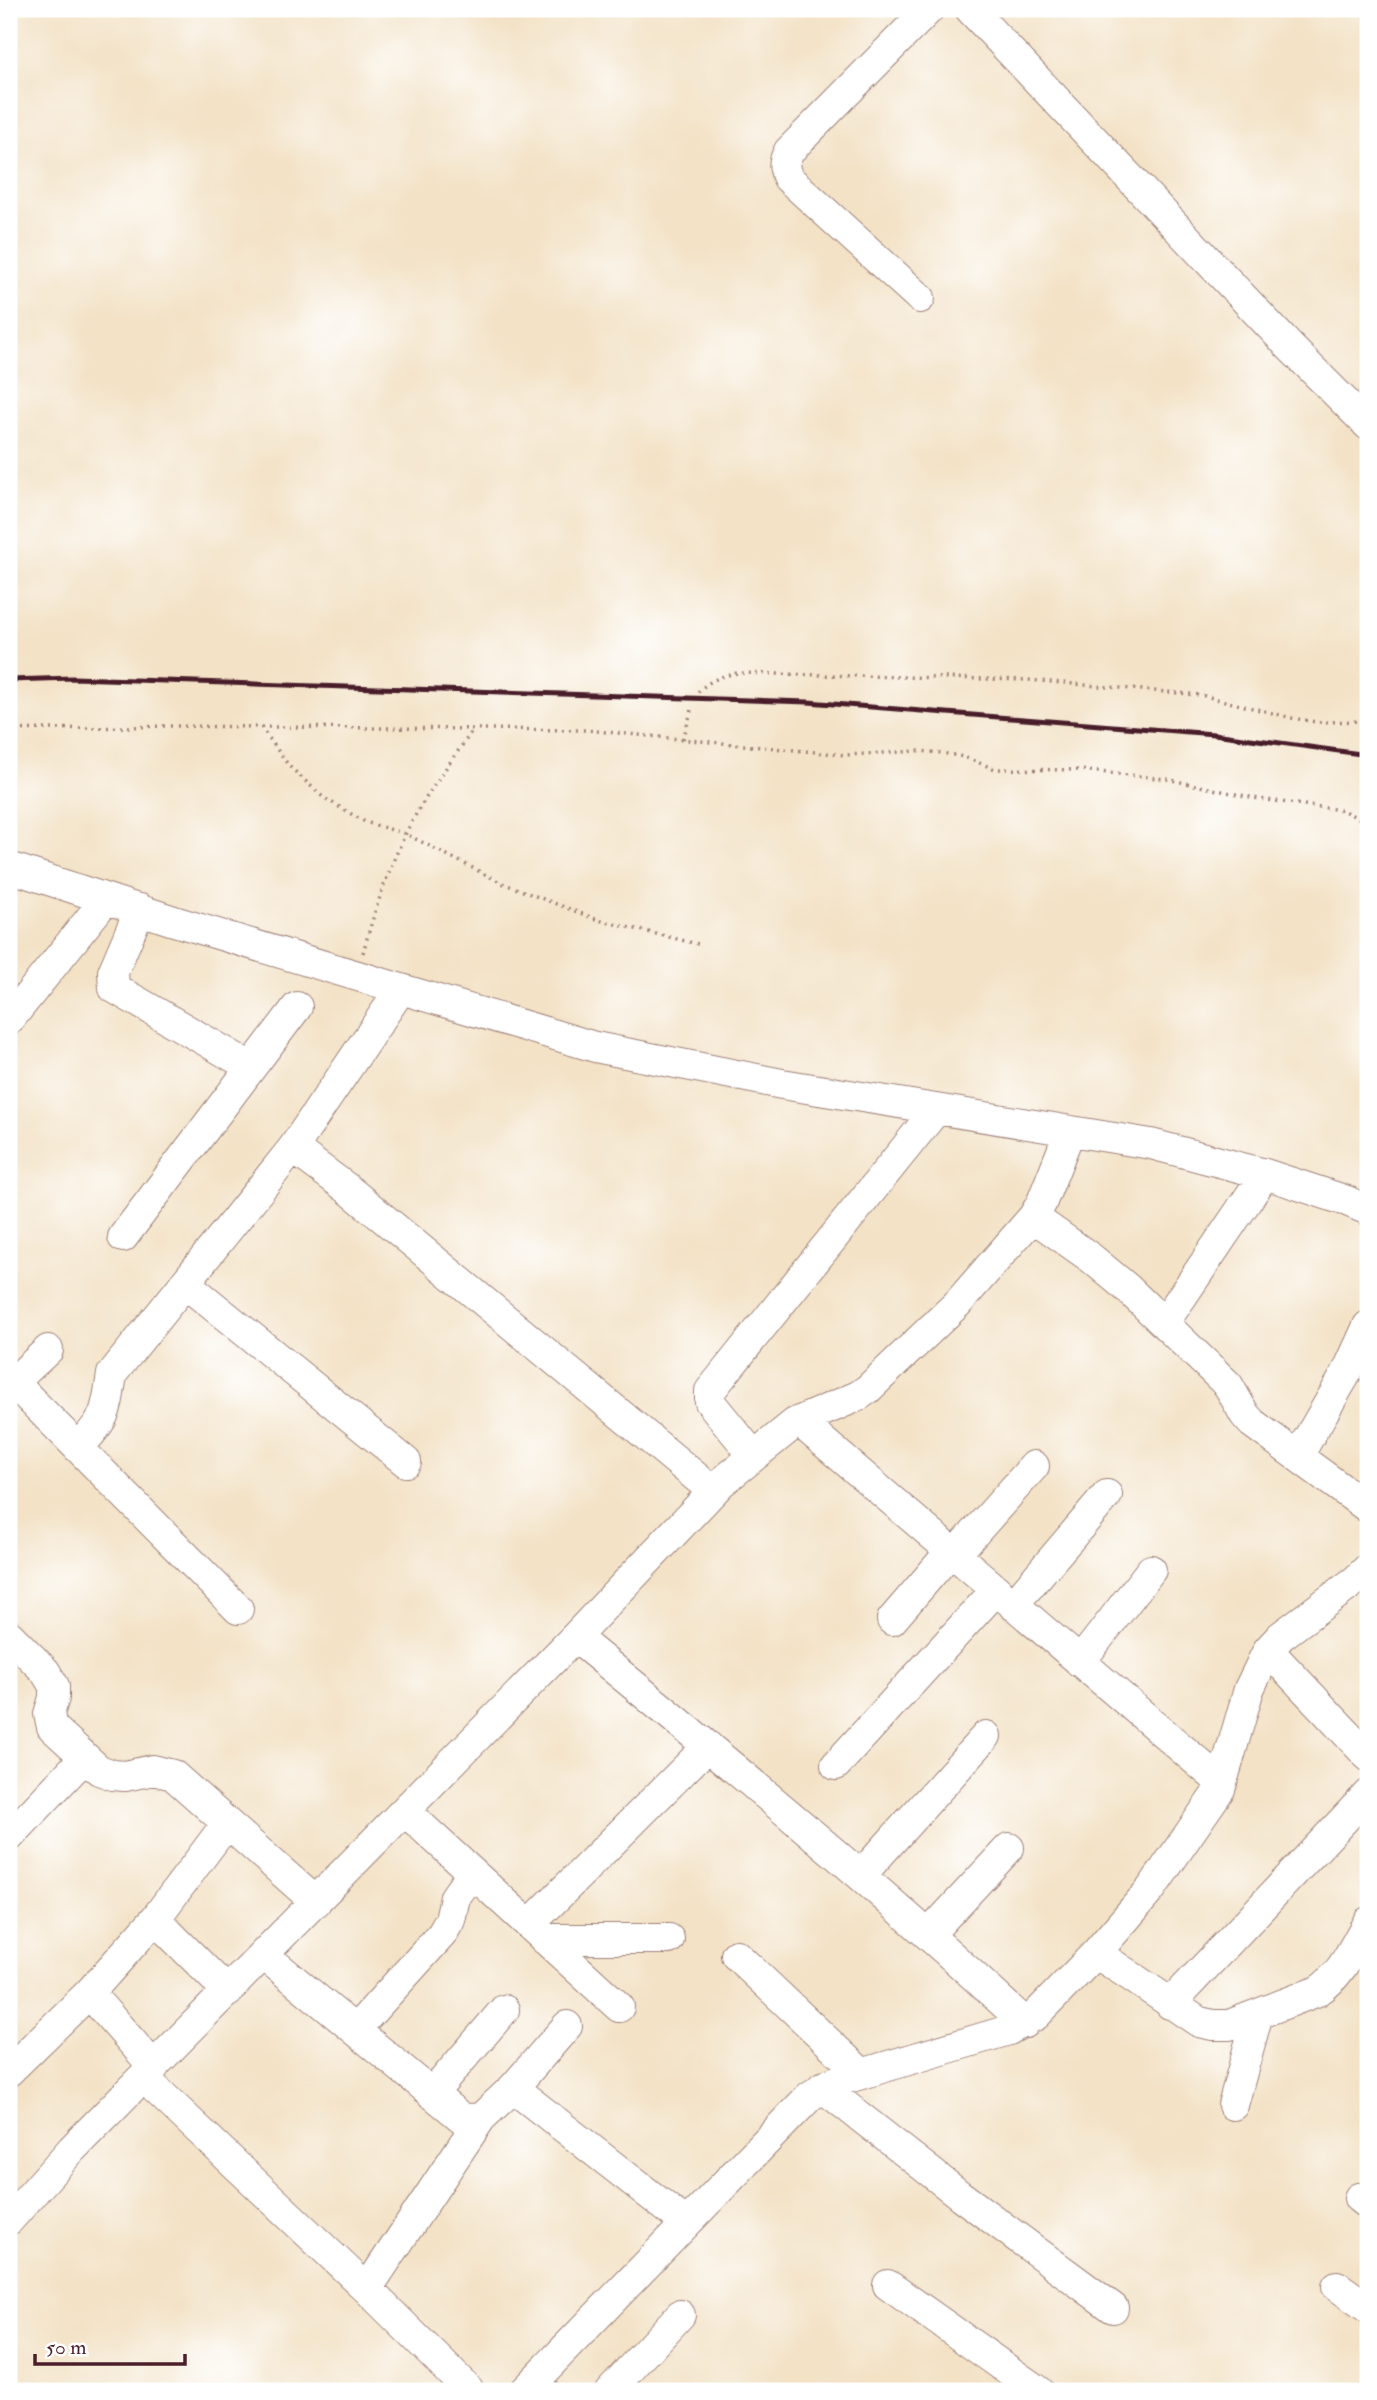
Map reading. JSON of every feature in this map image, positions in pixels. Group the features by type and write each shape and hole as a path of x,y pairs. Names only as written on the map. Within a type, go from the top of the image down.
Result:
{"street":[{"path":"920,298 788,178 784,160 789,151 929,9"},
{"path":"970,9 1289,346 1368,425"},
{"path":"9,867 106,899 595,1047 782,1084 1151,1144 1265,1174 1368,1210"},
{"path":"9,1020 106,899"},
{"path":"140,909 113,972 114,988 251,1067"},
{"path":"78,1448 104,1417 110,1398 112,1374 293,1148 401,989"},
{"path":"123,1237 297,1007"},
{"path":"754,1456 710,1402 710,1391 936,1110"},
{"path":"9,2220 72,2149 575,1637 713,1491 799,1421 858,1396 879,1380 958,1303 1033,1217 1041,1204 1070,1131"},
{"path":"293,1148 359,1198 713,1491"},
{"path":"1164,1323 1265,1174"},
{"path":"1033,1217 1110,1273 1164,1323 1228,1385 1252,1423 1368,1508"},
{"path":"185,1283 406,1462"},
{"path":"1298,1456 1357,1378 1368,1326"},
{"path":"48,1350 11,1384 238,1609"},
{"path":"799,1421 1222,1783"},
{"path":"892,1620 1034,1466"},
{"path":"836,1765 1107,1495"},
{"path":"1080,1662 1151,1570"},
{"path":"524,2391 810,2096 822,2087 1009,2030 1036,2015 1096,1953 1156,1882 1222,1783 1249,1689 1268,1650 1281,1636 1368,1570"},
{"path":"9,1635 45,1671 54,1686 54,1698 49,1714 52,1727 99,1770 125,1776 153,1770 173,1775 316,1902"},
{"path":"575,1637 861,1875 1025,2023"},
{"path":"1268,1650 1368,1756"},
{"path":"861,1875 986,1736"},
{"path":"537,1932 708,1746"},
{"path":"9,1837 85,1756"},
{"path":"1170,2004 1368,1794"},
{"path":"405,1811 619,2007"},
{"path":"9,2070 89,1993 155,1919 227,1823"},
{"path":"929,1934 1009,1848"},
{"path":"355,2030 442,1934 450,1920 455,1897 472,1873"},
{"path":"155,1919 228,1992"},
{"path":"1096,1953 1199,2022 1229,2025 1318,1991 1336,1975 1368,1922"},
{"path":"537,1932 669,1939"},
{"path":"264,1955 463,2119 481,2118"},
{"path":"736,1955 862,2074"},
{"path":"89,1993 149,2072 470,2391"},
{"path":"432,2094 505,2010"},
{"path":"1233,2105 1258,2014"},
{"path":"367,2289 481,2118 513,2088 567,2026"},
{"path":"822,2087 961,2196 1114,2308"},
{"path":"513,2088 686,2223"},
{"path":"888,2285 1038,2391"},
{"path":"1337,2286 1368,2308"},
{"path":"610,2391 680,2315"}],"path":[{"path":"698,692 705,684 737,673 1028,680 1201,695 1316,722 1368,721"},
{"path":"683,739 692,709"},
{"path":"9,730 167,726 586,730 846,755 919,751 964,757 1005,770 1080,770 1167,779 1259,799 1342,810 1360,819 1368,830"},
{"path":"261,727 289,766 324,798 365,822 406,834 502,883 598,920 698,944"},
{"path":"356,975 377,903 406,834 437,780 473,730"}],"railway":[{"path":"9,680 73,678 808,702 1214,734 1368,755"}]}
